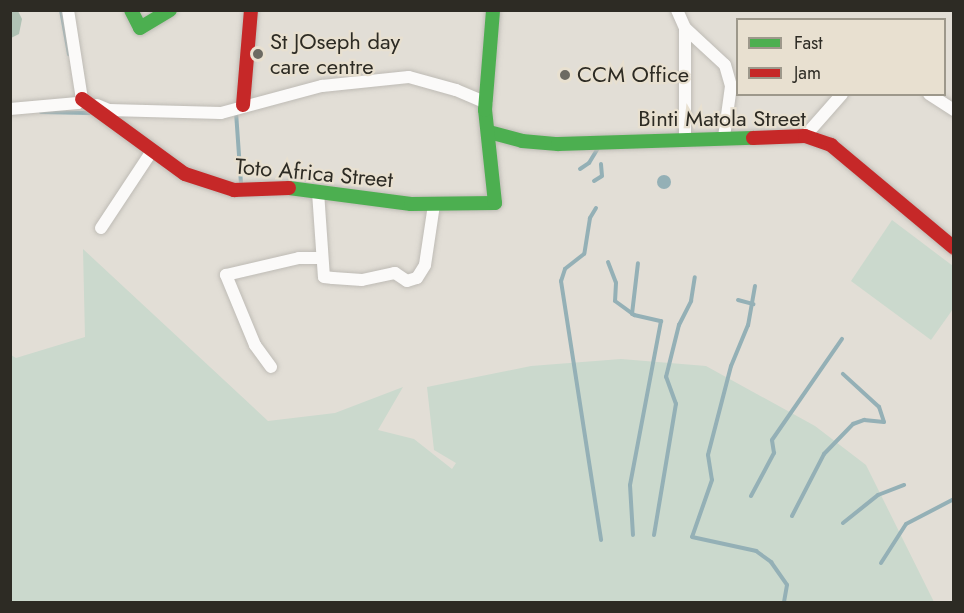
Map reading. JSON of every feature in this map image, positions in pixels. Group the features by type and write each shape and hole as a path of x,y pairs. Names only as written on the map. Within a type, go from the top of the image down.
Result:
{"street":[{"path":"68,10 82,99"},
{"path":"131,10 140,28 170,10"},
{"path":"243,105 251,10"},
{"path":"489,132 486,103 493,10"},
{"path":"677,10 685,28 725,65 731,86 724,137"},
{"path":"685,28 685,138"},
{"path":"82,99 109,110 221,113 243,105 322,86 409,77 456,90 486,103"},
{"path":"805,136 840,96"},
{"path":"933,96 954,110"},
{"path":"10,109 78,103 82,99"},
{"name":"Toto Africa Street","path":"82,99 185,174 234,190 288,188 434,205 495,203 489,132"},
{"name":"Binti Matola Street","path":"489,132 522,141 558,144 685,138 805,136 831,145 954,248"},
{"path":"101,228 153,151"},
{"path":"318,192 324,277 362,280 394,273 412,281 425,265 434,205"},
{"path":"271,367 255,345 226,275 299,258 321,258"}],"green space":[{"path":"10,11 18,11 22,19 19,34 11,38"},
{"path":"892,220 953,266 953,309 931,340 851,281"},
{"path":"83,249 268,421 335,413 403,387 378,430 414,439 452,469 456,463 434,450 427,387 531,366 621,359 706,366 815,426 866,465 934,602 11,602 11,355 16,358 85,337"}],"water":[{"path":"661,175 667,175 671,182 667,189 661,189 657,185 657,179"}],"waterway":[{"path":"61,10 69,54"},
{"path":"41,112 90,113"},
{"path":"236,112 241,184"},
{"path":"580,169 589,163 598,148"},
{"path":"594,181 602,176 601,164"},
{"path":"596,208 590,218 584,254 565,269 561,281 601,540"},
{"path":"608,262 616,283 615,301 634,315 661,321 630,485 633,535"},
{"path":"632,314 638,263"},
{"path":"654,535 676,404 666,377 679,325 691,301 695,277"},
{"path":"755,286 748,325 731,366 708,455 712,480 692,537 756,551 771,562 787,585 784,602"},
{"path":"738,300 753,304"},
{"path":"751,496 774,453 772,440 842,339"},
{"path":"792,516 824,454 853,424 864,420 884,422 879,407 843,374"},
{"path":"843,523 878,495 904,485"},
{"path":"881,563 906,524 954,499"}],"traffic: fast":[{"path":"131,10 140,28 170,10"},
{"path":"289,188 411,204 495,203 485,110 493,10"},
{"path":"489,132 522,141 558,144 753,138"}],"traffic: jam":[{"path":"243,105 251,10"},
{"path":"82,99 185,174 234,190 289,188"},
{"path":"753,138 805,136 831,145 954,248"}],"place":[{"name":"St JOseph day care centre","path":"258,54"},
{"name":"CCM Office","path":"565,75"}]}
